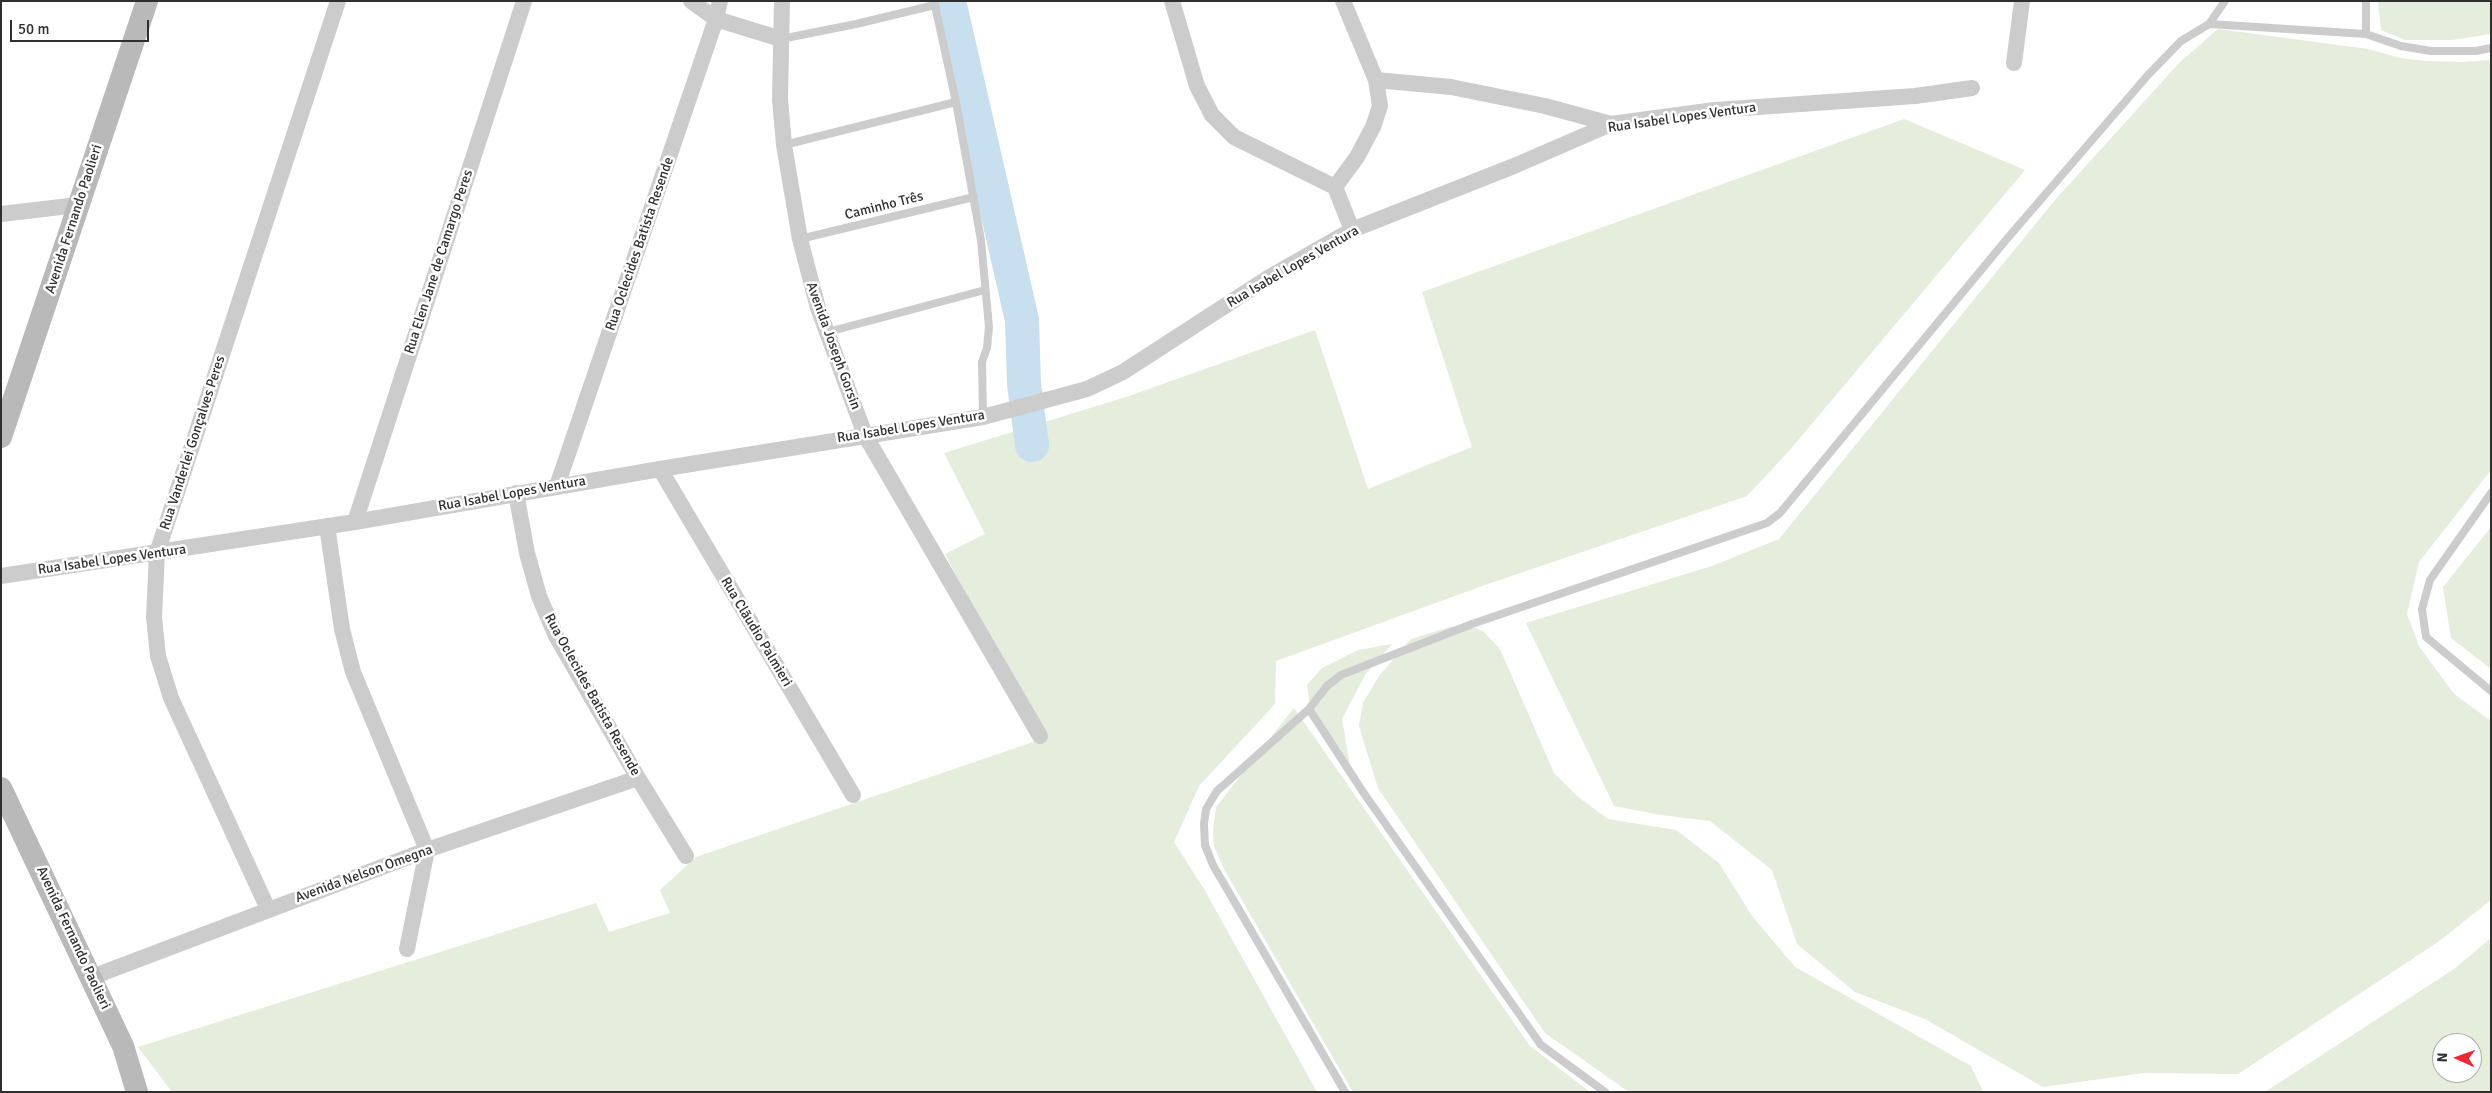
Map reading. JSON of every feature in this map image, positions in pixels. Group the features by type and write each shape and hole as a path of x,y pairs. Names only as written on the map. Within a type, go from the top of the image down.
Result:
{"main road":[{"name":"Avenida Fernando Paolieri","path":"1,437 147,1"},
{"name":"Avenida Fernando Paolieri","path":"1,788 124,1046 137,1092"}],"street":[{"name":"Rua Vanderlei Gonçalves Peres","path":"268,909 171,698 163,673 158,656 154,617 157,554 338,1"},
{"name":"Rua Elen Jane de Camargo Peres","path":"355,522 524,1"},
{"path":"691,1 716,19 780,38"},
{"name":"Rua Oclecides Batista Resende","path":"558,486 716,19 720,1"},
{"name":"Avenida Joseph Gorsin","path":"782,1 780,99 784,146 800,239 809,277 828,332 865,435 1040,736"},
{"path":"1172,1 1197,86 1212,115 1234,137 1335,187 1352,230"},
{"path":"1335,187 1357,157 1373,127 1380,106 1376,80 1342,1"},
{"path":"2014,63 2022,1"},
{"path":"1376,80 1451,87 1545,106 1611,124"},
{"name":"Rua Isabel Lopes Ventura","path":"1,576 157,554 355,522 516,493 983,416 1087,388 1123,372 1268,278 1352,230 1514,166 1611,124 1715,110 1914,96 1972,88"},
{"path":"1,214 78,205"},
{"name":"Rua Clãudio Palmieri","path":"660,469 852,795"},
{"name":"Rua Oclecides Batista Resende","path":"516,493 526,553 542,604 556,636 638,778 686,856"},
{"path":"327,526 342,629 353,672 427,850 407,949"},
{"name":"Avenida Nelson Omegna","path":"92,977 427,850 638,778"}],"lane":[{"path":"1345,1092 1213,865 1205,845 1206,809 1217,791 1309,709 1326,686 1341,675 1472,624 1767,523 1780,513 2006,240 2148,76 2181,41 2209,24 2225,1"},
{"path":"2366,1 2366,34"},
{"path":"780,38 856,24 934,3 956,102 974,197 989,327 987,348 982,362 983,416"},
{"path":"2209,24 2366,34 2401,46 2431,51 2476,51 2491,48"},
{"path":"784,146 956,102"},
{"name":"Caminho Três","path":"800,239 974,197"},
{"path":"828,332 985,290"},
{"path":"2491,493 2430,580 2422,609 2426,637 2491,691"},
{"path":"1309,709 1362,792 1541,1045 1605,1092"}],"green space":[{"path":"2378,1 2491,1 2491,34 2452,40 2405,40 2381,30"},
{"path":"2218,29 2368,49 2400,58 2426,61 2463,62 2491,60 2491,470 2419,562 2407,614 2419,646 2454,694 2491,721 2491,900 2438,942 2238,1074 2144,1073 2043,1087 1925,1019 1855,992 1797,944 1772,870 1710,821 1661,815 1614,806 1526,623 1712,566 1779,539 2055,200 2180,62"},
{"path":"1904,119 2025,170 1789,451 1747,496 1485,585 1276,661 1275,704 1199,786 1174,842 1204,889 1317,1092 172,1092 138,1047 596,903 609,932 670,913 660,890 696,857 1042,739 945,554 985,534 944,453 1126,397 1315,330 1368,489 1472,447 1422,292"},
{"path":"2491,527 2491,669 2451,638 2443,587"},
{"path":"1471,626 1484,632 1500,649 1554,773 1577,796 1608,819 1676,830 1719,863 1752,916 1795,967 1971,1066 1983,1092 1629,1092 1545,1033 1378,788 1359,726 1363,703 1379,676 1411,639 1450,627"},
{"path":"1392,644 1365,675 1342,719 1350,765 1310,706 1307,685 1322,668 1358,650"},
{"path":"1294,708 1530,1046 1590,1092 1353,1092 1224,869 1214,846 1213,830 1216,807"},
{"path":"2491,938 2491,1092 2265,1092 2454,969"}],"waterway":[{"path":"949,1 1022,320 1024,384 1032,445"}]}
